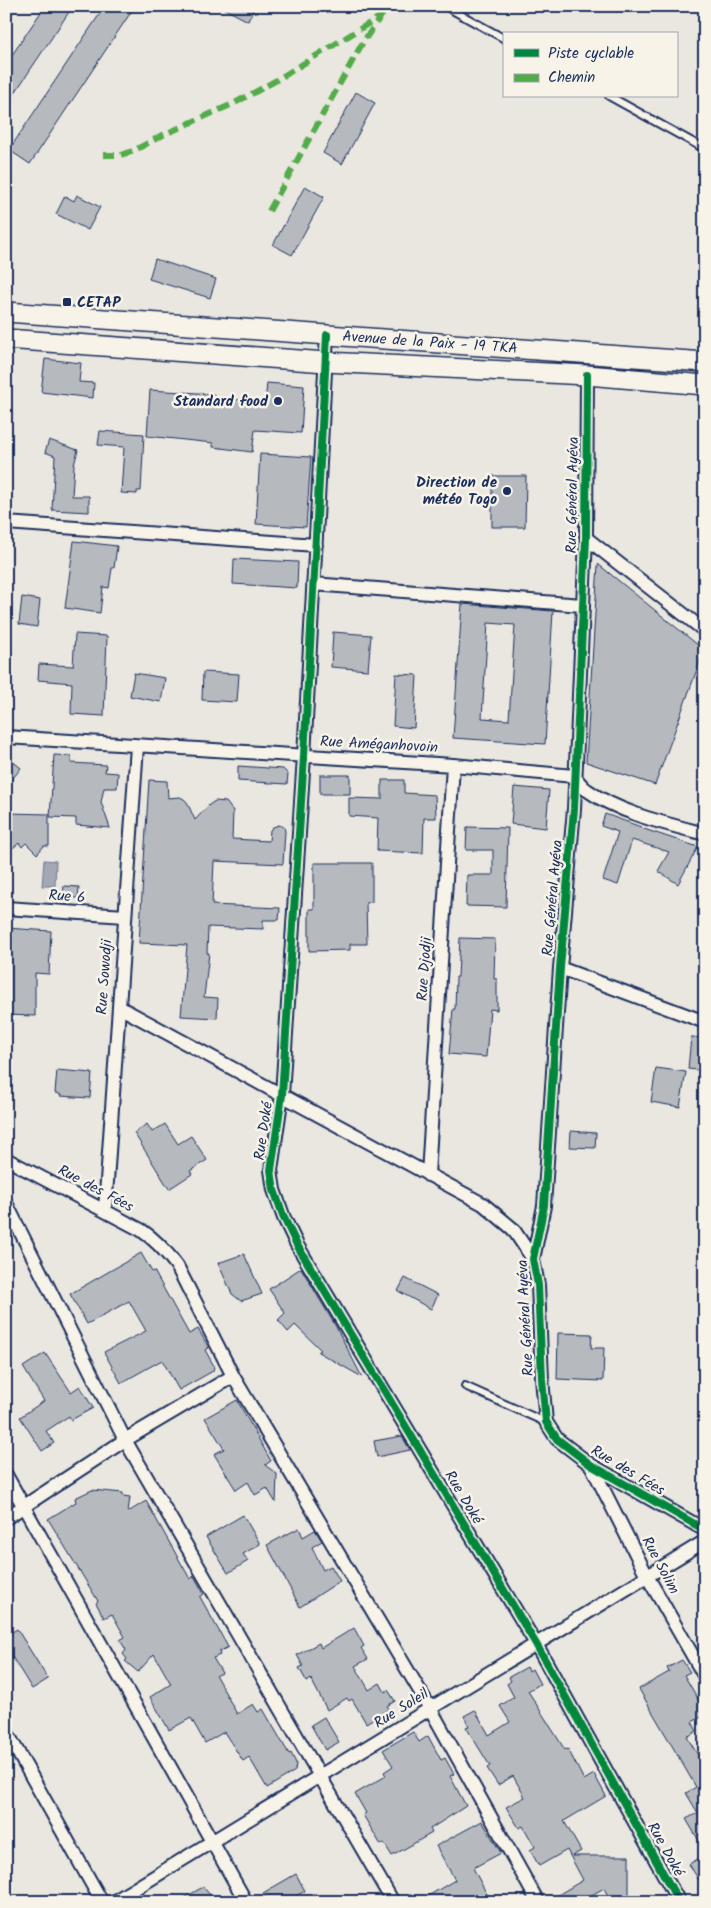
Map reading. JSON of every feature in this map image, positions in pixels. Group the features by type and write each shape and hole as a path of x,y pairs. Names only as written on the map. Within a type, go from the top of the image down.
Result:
{"main road":[{"name":"Avenue de la Paix - 19 TKA","path":"6,312 705,362"},
{"name":"Avenue de la Paix - 19 TKA","path":"6,339 326,362 587,375 705,385"}],"street":[{"name":"Rue Doké","path":"327,334 304,756 282,1095 271,1170 274,1190 284,1218 297,1245 536,1644 679,1902"},
{"name":"Rue Général Ayéva","path":"546,1422 538,1285 533,1259 544,1206 560,968 574,809 586,538 587,375"},
{"path":"6,522 316,545"},
{"path":"586,538 705,631"},
{"path":"313,584 582,605"},
{"name":"Rue Améganhovoin","path":"6,738 453,765 574,776"},
{"name":"Rue Sowodji","path":"105,1210 137,746"},
{"name":"Rue Djodji","path":"428,1174 453,765"},
{"path":"574,776 585,789 602,799 651,820 705,834"},
{"name":"Rue 6","path":"6,908 125,916"},
{"path":"560,968 705,1022"},
{"path":"119,1007 483,1204 513,1229 533,1259"},
{"name":"Rue des Fées","path":"6,1158 141,1230 156,1240 167,1252 233,1376 430,1708 538,1902"},
{"path":"6,1203 125,1440 321,1776 392,1902"},
{"path":"6,1518 125,1440 233,1376"},
{"name":"Rue des Fées","path":"546,1422 557,1439 591,1466 705,1530"},
{"name":"Rue Solim","path":"591,1466 648,1576 705,1678"},
{"path":"6,1475 246,1902"},
{"name":"Rue Soleil","path":"113,1902 705,1541"},
{"path":"6,1731 102,1902"}],"lane":[{"path":"446,6 503,38"},
{"path":"613,98 705,149"},
{"name":"Rue des Fées","path":"465,1386 546,1422"}],"shaded area":[{"path":"44,860 56,861 55,886 42,886"}],"building":[{"path":"45,6 73,6 6,106 6,64"},
{"path":"105,6 135,6 30,164 9,150"},
{"path":"219,6 255,6 248,21"},
{"path":"356,92 375,103 342,164 323,153"},
{"path":"305,186 324,197 292,255 273,245"},
{"path":"77,195 100,207 88,230 56,214 65,196 74,201"},
{"path":"155,259 216,279 210,298 149,279"},
{"path":"45,359 81,363 79,382 94,383 93,398 41,392"},
{"path":"267,383 304,386 301,433 255,430 252,452 213,447 213,443 147,436 150,390 214,394 214,397 265,403"},
{"path":"100,431 144,434 141,491 137,491 137,494 121,493 124,447 98,445"},
{"path":"49,440 78,450 74,465 72,496 89,496 89,512 52,510 55,456 45,452"},
{"path":"260,454 311,457 306,527 256,524"},
{"path":"492,476 526,476 525,527 492,527"},
{"path":"74,541 117,546 109,588 103,587 100,613 65,608"},
{"path":"234,559 298,562 297,588 233,584"},
{"path":"598,564 704,650 655,785 586,762"},
{"path":"22,597 40,600 37,627 19,624"},
{"path":"462,604 553,611 545,744 453,738","holes":["488,623 515,625 509,720 482,718"]},
{"path":"333,632 371,635 368,670 331,667"},
{"path":"75,634 107,636 104,716 71,714 72,683 38,680 39,664 73,666"},
{"path":"203,672 239,674 237,702 202,700"},
{"path":"134,673 165,678 161,702 130,696"},
{"path":"396,674 417,675 414,728 393,726"},
{"path":"54,755 71,756 71,763 106,765 105,772 118,773 117,788 104,788 101,802 110,828 76,825 76,818 50,817"},
{"path":"6,756 21,768 6,787"},
{"path":"238,766 283,769 288,774 287,784 238,781"},
{"path":"320,775 350,775 350,794 320,794"},
{"path":"149,780 167,781 168,798 180,797 184,799 195,820 215,801 226,802 233,811 232,839 269,841 270,830 273,827 279,825 284,827 283,864 214,861 212,905 280,908 279,920 263,920 263,929 208,927 207,953 209,953 204,997 218,998 217,1018 181,1016 187,945 139,943"},
{"path":"382,780 404,780 404,793 435,795 436,818 424,818 423,853 377,851 378,818 349,816 349,798 382,799"},
{"path":"514,787 549,790 546,828 511,824"},
{"path":"6,813 49,814 49,846 44,846 37,854 26,843 22,847 19,843 13,848 6,840"},
{"path":"605,814 698,847 678,884 658,871 669,852 632,840 618,885 603,880 618,832 601,826"},
{"path":"467,827 508,828 506,907 466,906 467,875 493,875 493,850 466,850"},
{"path":"314,863 372,863 372,902 366,902 367,944 350,944 350,950 309,951 309,909 314,909"},
{"path":"64,886 79,887 78,898 63,897"},
{"path":"6,928 51,931 49,974 35,973 35,1016 6,1015"},
{"path":"460,938 495,939 494,979 497,979 497,1010 490,1009 486,1057 449,1054 453,1009 455,1009"},
{"path":"691,1037 705,1038 705,1071 688,1069"},
{"path":"656,1068 686,1072 680,1107 651,1102"},
{"path":"57,1070 92,1073 90,1098 60,1096 60,1094 55,1093"},
{"path":"147,1124 152,1132 165,1124 178,1144 191,1136 207,1160 190,1171 192,1174 169,1189 134,1133"},
{"path":"571,1131 596,1133 595,1148 570,1147"},
{"path":"141,1253 152,1272 154,1271 189,1334 198,1329 209,1348 205,1350 214,1366 213,1371 179,1390 162,1360 121,1383 104,1352 146,1331 129,1301 87,1324 70,1294"},
{"path":"244,1254 262,1294 241,1301 232,1294 218,1263"},
{"path":"301,1268 335,1325 362,1377 318,1352 321,1350 295,1325 288,1332 278,1320 285,1313 269,1289"},
{"path":"405,1278 438,1295 431,1309 398,1291"},
{"path":"558,1333 592,1334 591,1348 604,1348 603,1381 557,1379"},
{"path":"45,1353 71,1392 80,1386 93,1408 71,1420 69,1416 46,1431 54,1443 42,1451 20,1417 44,1401 23,1367"},
{"path":"237,1400 271,1461 265,1465 277,1474 276,1503 267,1488 255,1495 248,1482 236,1490 214,1454 224,1449 205,1418"},
{"path":"402,1436 410,1450 377,1457 374,1441"},
{"path":"92,1490 123,1493 123,1496 130,1497 128,1512 146,1501 190,1579 194,1576 204,1594 200,1597 228,1647 219,1652 220,1655 213,1658 222,1673 216,1676 237,1714 253,1704 258,1712 263,1709 289,1754 291,1753 296,1763 295,1771 267,1788 249,1757 243,1761 224,1732 205,1743 191,1718 169,1730 150,1697 171,1684 154,1654 138,1672 125,1661 127,1659 123,1654 126,1650 120,1640 125,1637 112,1614 104,1618 96,1603 98,1601 48,1519 76,1502 75,1498"},
{"path":"243,1515 260,1544 243,1554 248,1561 228,1573 206,1537"},
{"path":"299,1528 303,1537 315,1530 322,1541 312,1547 323,1570 331,1566 340,1581 300,1607 267,1545"},
{"path":"354,1628 364,1646 361,1648 368,1659 355,1666 369,1690 380,1683 385,1692 388,1690 395,1701 387,1706 389,1709 366,1723 352,1699 349,1701 347,1698 327,1710 311,1679 307,1682 299,1668 303,1666 297,1655 319,1643 321,1648"},
{"path":"17,1629 48,1679 32,1689 6,1647 6,1636"},
{"path":"682,1660 690,1672 684,1675 705,1711 705,1715 692,1722 697,1731 687,1737 705,1767 705,1851 686,1819 698,1813 686,1793 696,1787 639,1689 669,1672 667,1668"},
{"path":"527,1667 529,1671 532,1669 540,1684 528,1691 565,1750 568,1749 584,1780 594,1774 606,1796 564,1821 581,1851 572,1856 629,1856 629,1902 611,1902 604,1888 579,1902 546,1902 583,1880 567,1850 539,1866 530,1850 535,1847 523,1826 519,1828 506,1807 525,1797 513,1776 498,1785 487,1768 490,1766 466,1727 469,1726 464,1716 475,1710 489,1735 510,1722 500,1706 514,1697 507,1684 511,1681 509,1677"},
{"path":"324,1717 339,1742 325,1750 311,1725"},
{"path":"413,1732 419,1742 428,1736 441,1760 445,1758 454,1774 450,1776 466,1806 430,1829 432,1833 392,1856 384,1843 381,1845 363,1815 366,1813 355,1794 386,1776 384,1772 393,1766 383,1750"},
{"path":"482,1821 501,1853 473,1868 491,1902 418,1902 455,1880 436,1846"},
{"path":"705,1855 705,1890 689,1864"},
{"path":"296,1874 305,1891 285,1902 268,1902 263,1893"},
{"path":"203,1887 211,1896 202,1902 177,1902"}],"marked path":[{"path":"269,211 363,42 381,16 391,6"},
{"path":"103,155 121,155 133,151 163,135 235,103 275,81 381,16"}],"cycle path":[{"path":"327,335 304,756 282,1095 271,1170 274,1190 284,1218 297,1245 536,1644 679,1902"},
{"path":"587,375 586,538 574,809 560,968 544,1206 533,1259 538,1285 546,1422 557,1439 591,1465 705,1530"}],"place":[{"name":"CETAP","path":"67,302"},
{"name":"Standard food","path":"278,401"},
{"name":"Direction de météo Togo","path":"507,491"}]}
